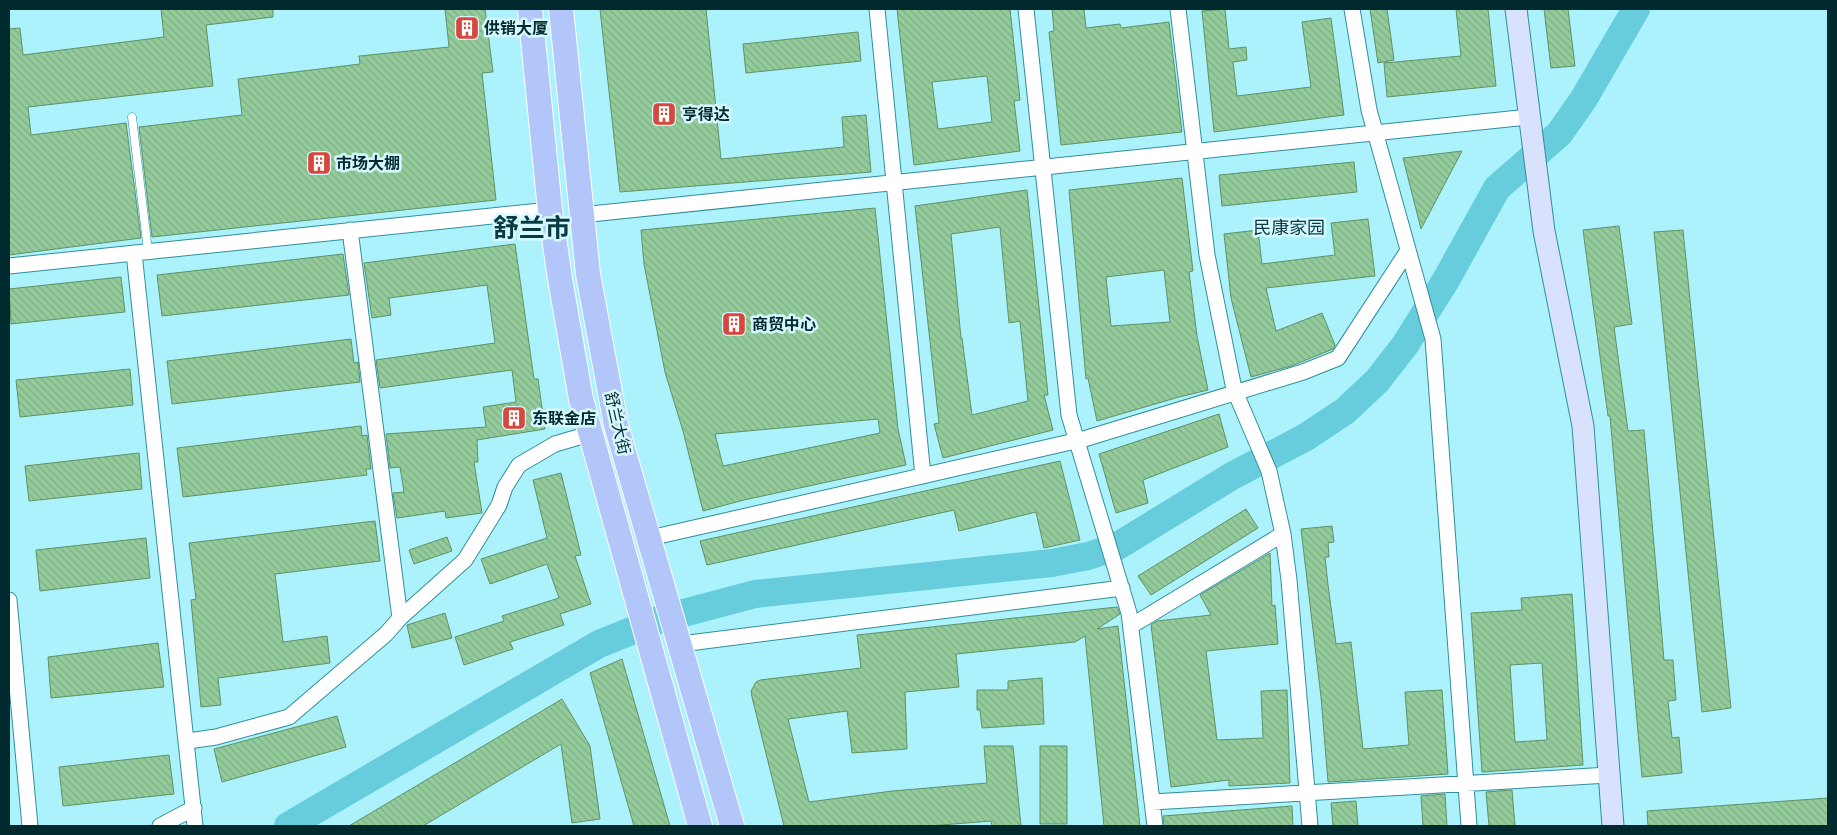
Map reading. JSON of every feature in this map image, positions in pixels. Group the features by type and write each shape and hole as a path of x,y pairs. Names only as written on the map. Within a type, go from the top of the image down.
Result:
{"main road":[{"name":"舒兰大街","path":"530,9 550,210 561,289 590,434 700,826"},
{"name":"舒兰大街","path":"561,9 588,274 616,425 681,643 732,826"}],"street":[{"path":"877,9 923,476"},
{"path":"1026,9 1069,415 1121,585 1131,626 1155,826"},
{"path":"1178,9 1208,256 1235,392 1270,471 1283,534 1289,580 1310,826"},
{"path":"1352,9 1369,110 1433,339 1469,826"},
{"path":"1516,9 1544,231 1583,426 1613,826"},
{"path":"581,216 1529,117"},
{"path":"9,266 550,210"},
{"path":"350,230 400,618"},
{"path":"141,252 194,818 160,826"},
{"path":"653,549 923,476 1076,440 1303,372 1338,358 1408,254"},
{"path":"188,741 216,737 289,717 386,634 400,618 465,560 499,505 505,487 519,465 555,444 590,434"},
{"path":"1131,626 1283,534"},
{"path":"681,643 1121,585"},
{"path":"9,600 30,826"},
{"path":"1152,802 1609,774"}],"lane":[{"path":"132,117 141,252"}],"building":[{"path":"161,9 273,9 273,17 206,25 213,86 28,107 31,135 126,123 141,238 9,255 9,29 20,28 23,55 164,37"},
{"name":"市场大棚","path":"445,9 485,9 493,72 482,73 496,200 152,237 139,127 242,115 238,79 360,64 359,56 449,47"},
{"name":"亨得达","path":"600,9 706,9 721,159 844,147 842,117 866,115 871,172 620,192"},
{"path":"897,9 1010,9 1020,100 1014,101 1020,151 914,165","holes":["987,76 992,122 938,129 932,82"]},
{"path":"1052,9 1084,9 1086,28 1120,24 1121,28 1169,22 1182,132 1061,145 1049,32 1054,31"},
{"path":"1225,9 1229,49 1246,47 1247,60 1233,62 1237,96 1311,87 1302,22 1331,18 1344,115 1214,132 1202,11"},
{"path":"1370,9 1387,9 1394,60 1378,63"},
{"path":"1456,9 1488,9 1496,86 1387,97 1384,63 1461,56"},
{"path":"1544,9 1568,9 1575,66 1551,68"},
{"path":"858,32 861,61 746,73 743,44"},
{"path":"1462,151 1421,229 1403,158"},
{"path":"1354,162 1357,192 1222,206 1219,175"},
{"path":"1182,178 1193,271 1189,272 1197,336 1208,390 1097,421 1088,378 1086,379 1069,190","holes":["1164,270 1170,322 1111,326 1106,277"]},
{"path":"1027,190 1048,395 1044,395 1053,430 943,458 934,424 939,423 915,206","holes":["1000,227 1009,323 1020,321 1028,401 972,415 961,338 951,234"]},
{"path":"875,208 898,429 906,465 744,500 703,511 683,431 665,372 644,264 641,230","holes":["878,419 880,433 723,466 715,434"]},
{"path":"1368,219 1375,276 1266,288 1276,331 1322,313 1335,345 1333,349 1291,366 1251,377 1231,298 1224,234 1258,230 1262,264 1335,255 1331,223"},
{"path":"1619,226 1632,324 1614,327 1628,431 1644,430 1664,660 1673,660 1676,700 1668,701 1672,738 1679,737 1682,773 1642,777 1610,416 1608,416 1583,230"},
{"path":"1683,230 1731,708 1702,712 1654,232"},
{"path":"515,244 534,379 538,379 545,429 477,440 478,462 474,462 482,513 446,518 445,511 397,518 393,493 404,492 400,467 390,468 386,434 486,427 483,407 516,402 512,370 380,388 376,360 495,343 487,285 389,298 391,315 372,318 364,263"},
{"path":"343,254 349,295 162,316 157,275"},
{"path":"121,277 125,312 11,324 9,289"},
{"path":"351,339 354,363 358,362 360,382 172,404 167,361"},
{"path":"130,369 133,405 20,417 16,380"},
{"path":"1219,414 1228,447 1143,480 1148,503 1116,513 1099,454"},
{"path":"361,426 362,436 367,435 371,469 366,469 367,475 183,497 177,448"},
{"path":"139,453 142,489 29,501 25,466"},
{"path":"1060,461 1080,540 1044,548 1036,512 959,531 954,510 707,565 700,541"},
{"path":"561,473 581,555 575,556 591,604 560,614 564,625 510,642 513,649 464,665 455,637 504,621 502,616 559,598 547,564 490,584 481,559 547,538 533,480"},
{"path":"1246,509 1258,528 1151,595 1138,576"},
{"path":"375,521 380,561 275,574 283,642 327,636 330,663 218,678 221,705 201,707 191,600 196,599 189,543"},
{"path":"1332,526 1334,542 1328,543 1329,557 1325,557 1336,644 1351,642 1363,749 1409,745 1405,692 1442,690 1448,774 1328,782 1321,697 1301,529"},
{"path":"447,537 452,551 414,564 409,550"},
{"path":"146,538 150,578 40,591 36,550"},
{"path":"1270,553 1272,606 1275,605 1278,644 1206,651 1217,740 1263,738 1261,691 1287,690 1290,783 1229,786 1229,780 1171,787 1151,625 1157,621 1211,615 1200,595"},
{"path":"1572,594 1583,765 1482,772 1471,613 1522,610 1521,598","holes":["1542,663 1547,740 1515,742 1510,665"]},
{"path":"1117,607 1120,614 1097,629 1118,626 1140,826 1104,826 1085,636 1075,642 956,654 959,687 905,692 907,749 852,753 847,711 788,719 809,802 892,791 987,783 984,746 1013,746 1021,826 992,826 991,821 929,826 784,826 752,697 751,691 756,682 861,668 857,635"},
{"path":"445,613 452,638 412,648 407,625"},
{"path":"158,643 164,687 51,698 48,657"},
{"path":"622,659 670,826 634,826 590,673"},
{"path":"1042,678 1044,724 982,728 980,710 977,710 977,690 1008,690 1008,681"},
{"path":"562,699 590,746 600,819 572,823 561,744 423,826 349,826"},
{"path":"337,716 346,747 222,782 214,749"},
{"path":"1040,746 1067,746 1067,824 1040,824"},
{"path":"169,755 174,794 63,806 59,767"},
{"path":"1512,790 1515,826 1489,826 1486,792"},
{"path":"1445,794 1447,826 1423,826 1421,796"},
{"path":"1828,798 1828,826 1648,826 1647,811"},
{"path":"1356,801 1358,826 1333,826 1331,803"},
{"path":"1292,806 1293,826 1164,826 1163,816"}],"waterway":[{"path":"288,826 599,644 661,619 755,594 1052,563 1088,556 1116,547 1232,476 1306,437 1345,411 1377,381 1405,345 1446,280 1497,188 1559,134 1583,100 1636,9"}],"place":[{"name":"供销大厦","path":"467,28"},
{"name":"亨得达","path":"664,114"},
{"name":"市场大棚","path":"319,163"},
{"name":"商贸中心","path":"734,324"},
{"name":"东联金店","path":"514,418"}],"district":[{"name":"舒兰市","path":"532,228"},
{"name":"民康家园","path":"1289,228"}]}
